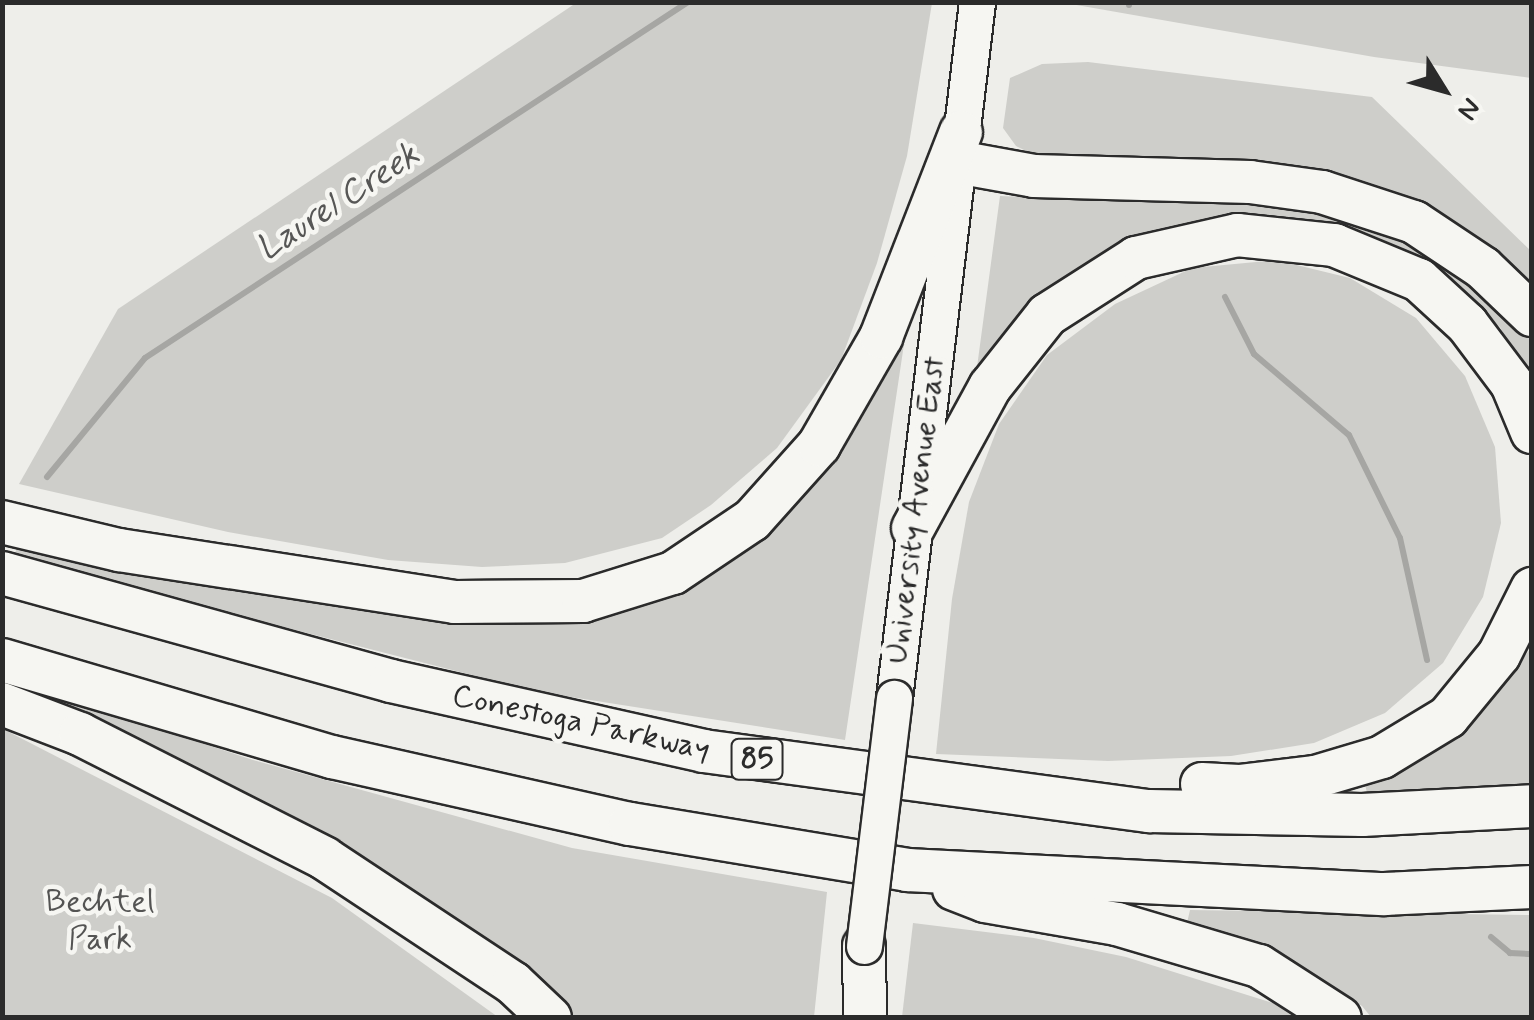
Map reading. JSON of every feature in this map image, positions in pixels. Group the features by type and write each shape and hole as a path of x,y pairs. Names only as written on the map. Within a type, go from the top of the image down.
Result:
{"highway":[{"path":"2,522 118,550 455,602 584,601 673,572 752,520 819,445 880,337 959,147 1034,176 1250,182 1322,192 1414,222 1482,268 1532,315"},
{"path":"913,528 990,386 1047,314 1136,258 1237,236 1334,245 1419,280 1467,324 1501,369 1532,432"},
{"name":"Conestoga Parkway","path":"2,573 392,681 686,747 998,794 1188,812 1362,816 1532,806"},
{"path":"998,794 1117,782 1239,786 1315,777 1382,757 1448,717 1499,655 1532,589"},
{"path":"2,660 332,757 630,824 907,870 1384,894 1532,887"},
{"path":"2,704 80,734 324,858 513,983 550,1018"},
{"path":"907,870 985,901 1117,924 1259,966 1340,1018"},
{"path":"864,946 865,1018"}],"main road":[{"name":"University Avenue East","path":"854,1018 977,2"}],"green space":[{"path":"576,3 932,3 907,156 877,263 841,360 777,448 711,505 662,538 565,563 482,567 388,560 228,532 19,484 118,309"},
{"path":"1065,3 1531,3 1531,78 1374,57"},
{"path":"1088,62 1372,97 1531,251 1531,292 1426,204 1303,170 1038,157 1016,146 1003,128 1010,78 1042,64"},
{"path":"1000,196 1328,208 1410,233 1531,332 1531,390 1500,327 1433,271 1212,226 975,382"},
{"path":"1276,260 1350,278 1416,318 1465,376 1495,447 1501,523 1483,597 1443,663 1385,713 1314,743 1231,756 1108,761 936,754 952,599 969,502 999,424 1047,355 1115,304 1192,268"},
{"path":"907,324 845,740 539,692 12,558 21,542 286,590 690,577"},
{"path":"1531,648 1531,786 1367,793 1365,784 1471,725"},
{"path":"41,690 253,760 572,848 827,892 814,1017 564,1017 36,704"},
{"name":"Bechtel Park","path":"3,729 332,898 498,1017 3,1017"},
{"path":"1190,910 1531,915 1531,1017 1371,1017 1362,1006 1278,953 1187,923"},
{"path":"913,923 1034,938 1126,957 1273,1003 1294,1017 902,1017"}],"waterway":[{"name":"Laurel Creek","path":"47,477 145,358 688,2"},
{"path":"1225,297 1254,354 1349,435 1400,538 1427,660"},
{"path":"1491,937 1510,953 1532,954"}]}
